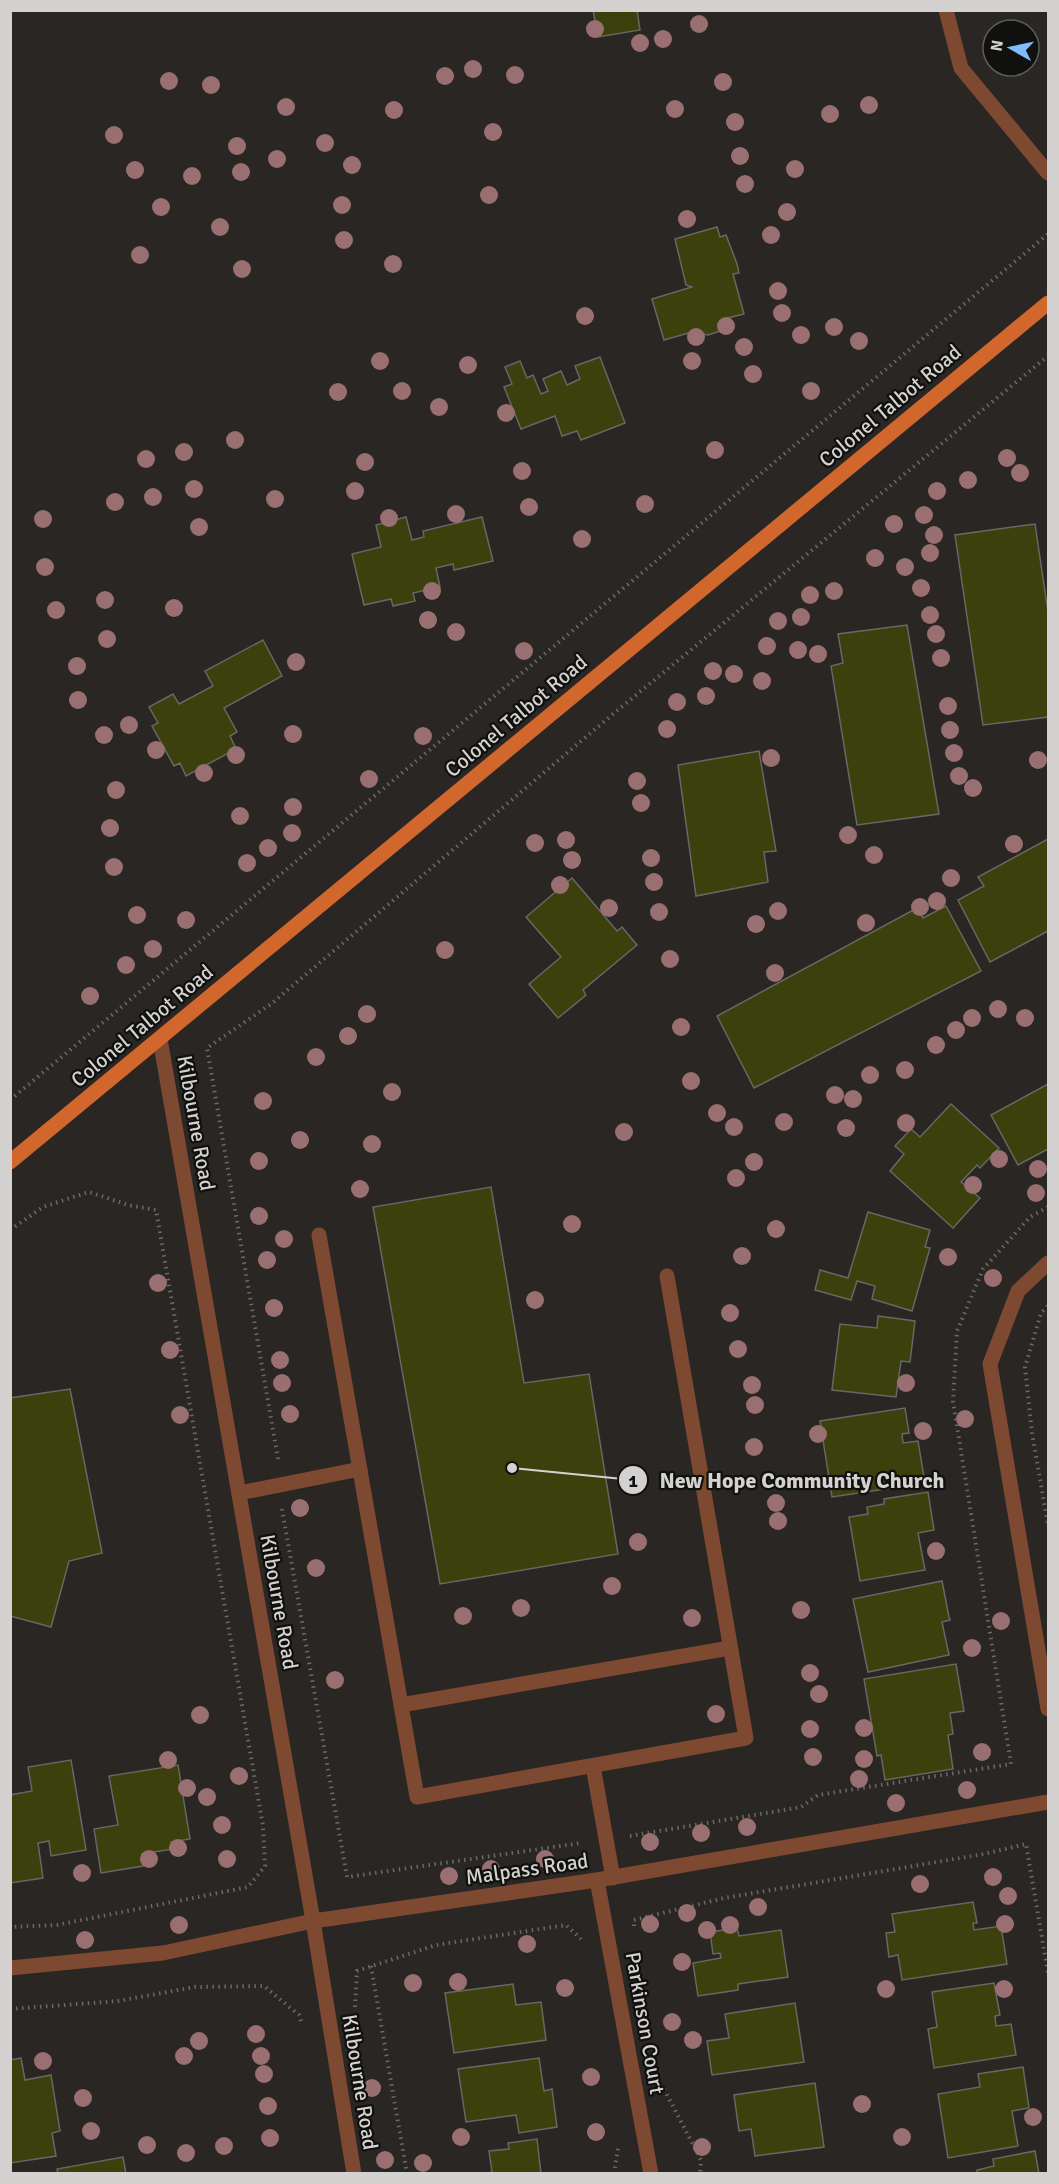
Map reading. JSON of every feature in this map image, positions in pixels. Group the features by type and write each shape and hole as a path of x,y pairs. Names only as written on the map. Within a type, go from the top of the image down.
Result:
{"main road":[{"name":"Colonel Talbot Road","path":"10,1162 1048,303"}],"street":[{"path":"946,10 962,68 1048,173"},
{"name":"Kilbourne Road","path":"160,1039 313,1921 354,2174"},
{"path":"319,1235 417,1797 746,1738 667,1276"},
{"path":"1048,1263 1018,1291 990,1364 1048,1709"},
{"path":"239,1493 360,1470"},
{"path":"401,1705 730,1648"},
{"path":"593,1766 613,1878"},
{"name":"Malpass Road","path":"10,1968 163,1953 313,1921 613,1878 1048,1802"},
{"name":"Parkinson Court","path":"597,1880 651,2174"}],"path":[{"path":"10,1100 1048,234"},
{"path":"278,1461 207,1048 271,1004 613,714 1048,356"},
{"path":"10,1230 43,1207 88,1192 128,1205 156,1210 262,1826 264,1866 248,1887 57,1925 10,1927"},
{"path":"281,1502 347,1877 801,1808 818,1795 1011,1764 953,1401 957,1331 983,1269 1029,1217 1048,1207"},
{"path":"1048,1306 1041,1313 1025,1367 1032,1433 1048,1525"},
{"path":"635,1931 634,1920 724,1898 984,1854 1026,1844 1048,1973"},
{"path":"354,2017 357,1971 436,1945 566,1925 589,1947"},
{"path":"372,1966 407,2174"},
{"path":"10,2009 118,2001 195,1987 264,1986 299,2015 303,2026"},
{"path":"659,2080 701,2160 700,2174"},
{"path":"614,2174 619,2138"}],"building":[{"path":"593,10 637,10 640,30 598,37"},
{"path":"717,227 720,237 726,235 737,264 739,273 733,274 744,314 728,318 720,331 708,335 692,332 664,340 652,299 692,287 686,285 675,239"},
{"path":"600,357 625,423 581,440 577,431 562,436 555,416 521,429 504,387 512,384 505,367 520,361 527,378 533,375 541,394 548,391 543,379 561,371 567,385 580,379 575,366"},
{"path":"406,517 412,540 424,537 423,531 482,517 493,561 454,570 453,564 436,568 440,587 413,593 415,601 393,606 391,599 364,605 352,554 381,547 376,525"},
{"path":"1035,524 1048,612 1048,717 983,725 955,535"},
{"path":"907,625 939,814 857,825 831,666 843,663 838,634"},
{"path":"263,640 282,676 224,708 237,732 230,736 236,749 186,776 180,763 174,766 152,726 158,723 149,707 173,694 179,704 213,686 205,671"},
{"path":"759,751 776,851 764,852 768,882 696,896 678,765"},
{"path":"1048,839 1048,931 990,962 958,900 984,886 978,877"},
{"path":"572,878 617,931 622,927 637,945 583,990 586,995 558,1018 529,984 561,957 526,917"},
{"path":"946,906 981,971 754,1088 717,1016 917,908 923,918"},
{"path":"1048,1084 1048,1149 1018,1165 991,1115"},
{"path":"951,1104 999,1148 980,1168 977,1165 961,1182 980,1198 953,1228 890,1171 904,1154 895,1146 911,1129 920,1137"},
{"path":"491,1187 524,1383 589,1374 618,1554 440,1584 373,1207"},
{"path":"868,1212 930,1230 925,1247 930,1248 912,1311 872,1299 875,1286 857,1281 851,1300 815,1290 820,1270 848,1278"},
{"path":"878,1316 915,1321 910,1362 901,1361 896,1397 832,1390 840,1324 877,1328"},
{"path":"70,1389 102,1553 69,1561 51,1627 10,1616 10,1398"},
{"path":"905,1408 909,1433 902,1434 903,1443 918,1441 925,1483 832,1497 820,1421"},
{"path":"928,1492 934,1530 918,1533 925,1570 860,1581 849,1517 868,1514 867,1507 884,1504 884,1499"},
{"path":"942,1581 950,1620 942,1622 949,1655 868,1672 853,1599"},
{"path":"956,1664 964,1711 950,1713 953,1734 948,1735 953,1769 885,1780 881,1755 877,1756 864,1679"},
{"path":"71,1760 86,1850 51,1856 49,1841 38,1843 43,1878 10,1883 10,1795 32,1791 28,1767"},
{"path":"178,1765 190,1839 171,1842 173,1849 142,1854 143,1866 101,1873 94,1829 118,1825 109,1776"},
{"path":"973,1902 977,1923 973,1923 974,1930 1001,1926 1007,1964 902,1980 898,1955 889,1957 886,1933 895,1932 892,1914"},
{"path":"737,1928 739,1936 781,1930 788,1977 738,1984 738,1990 698,1996 693,1963 721,1958 720,1953 713,1954 710,1932"},
{"path":"994,1983 1000,2015 995,2016 996,2026 1011,2024 1016,2055 934,2068 928,2029 937,2027 932,1992"},
{"path":"513,1984 516,2005 541,2002 546,2040 454,2053 445,1993"},
{"path":"795,2003 804,2062 712,2075 707,2041 729,2038 725,2014"},
{"path":"21,2058 25,2080 51,2075 60,2131 52,2133 56,2156 10,2163 10,2060"},
{"path":"539,2058 544,2091 552,2089 557,2127 519,2133 516,2115 466,2122 458,2069"},
{"path":"1023,2067 1029,2108 1012,2111 1018,2146 948,2158 938,2094 980,2087 978,2074"},
{"path":"815,2083 824,2147 755,2156 751,2129 739,2131 734,2095"},
{"path":"537,2139 541,2174 483,2174 492,2172 489,2151 509,2149 508,2143"},
{"path":"1035,2151 1039,2174 977,2174 977,2170 994,2166 993,2159"},
{"path":"123,2157 126,2174 58,2174 57,2169"}],"place":[{"name":"New Hope Community Church","path":"512,1468"}]}
